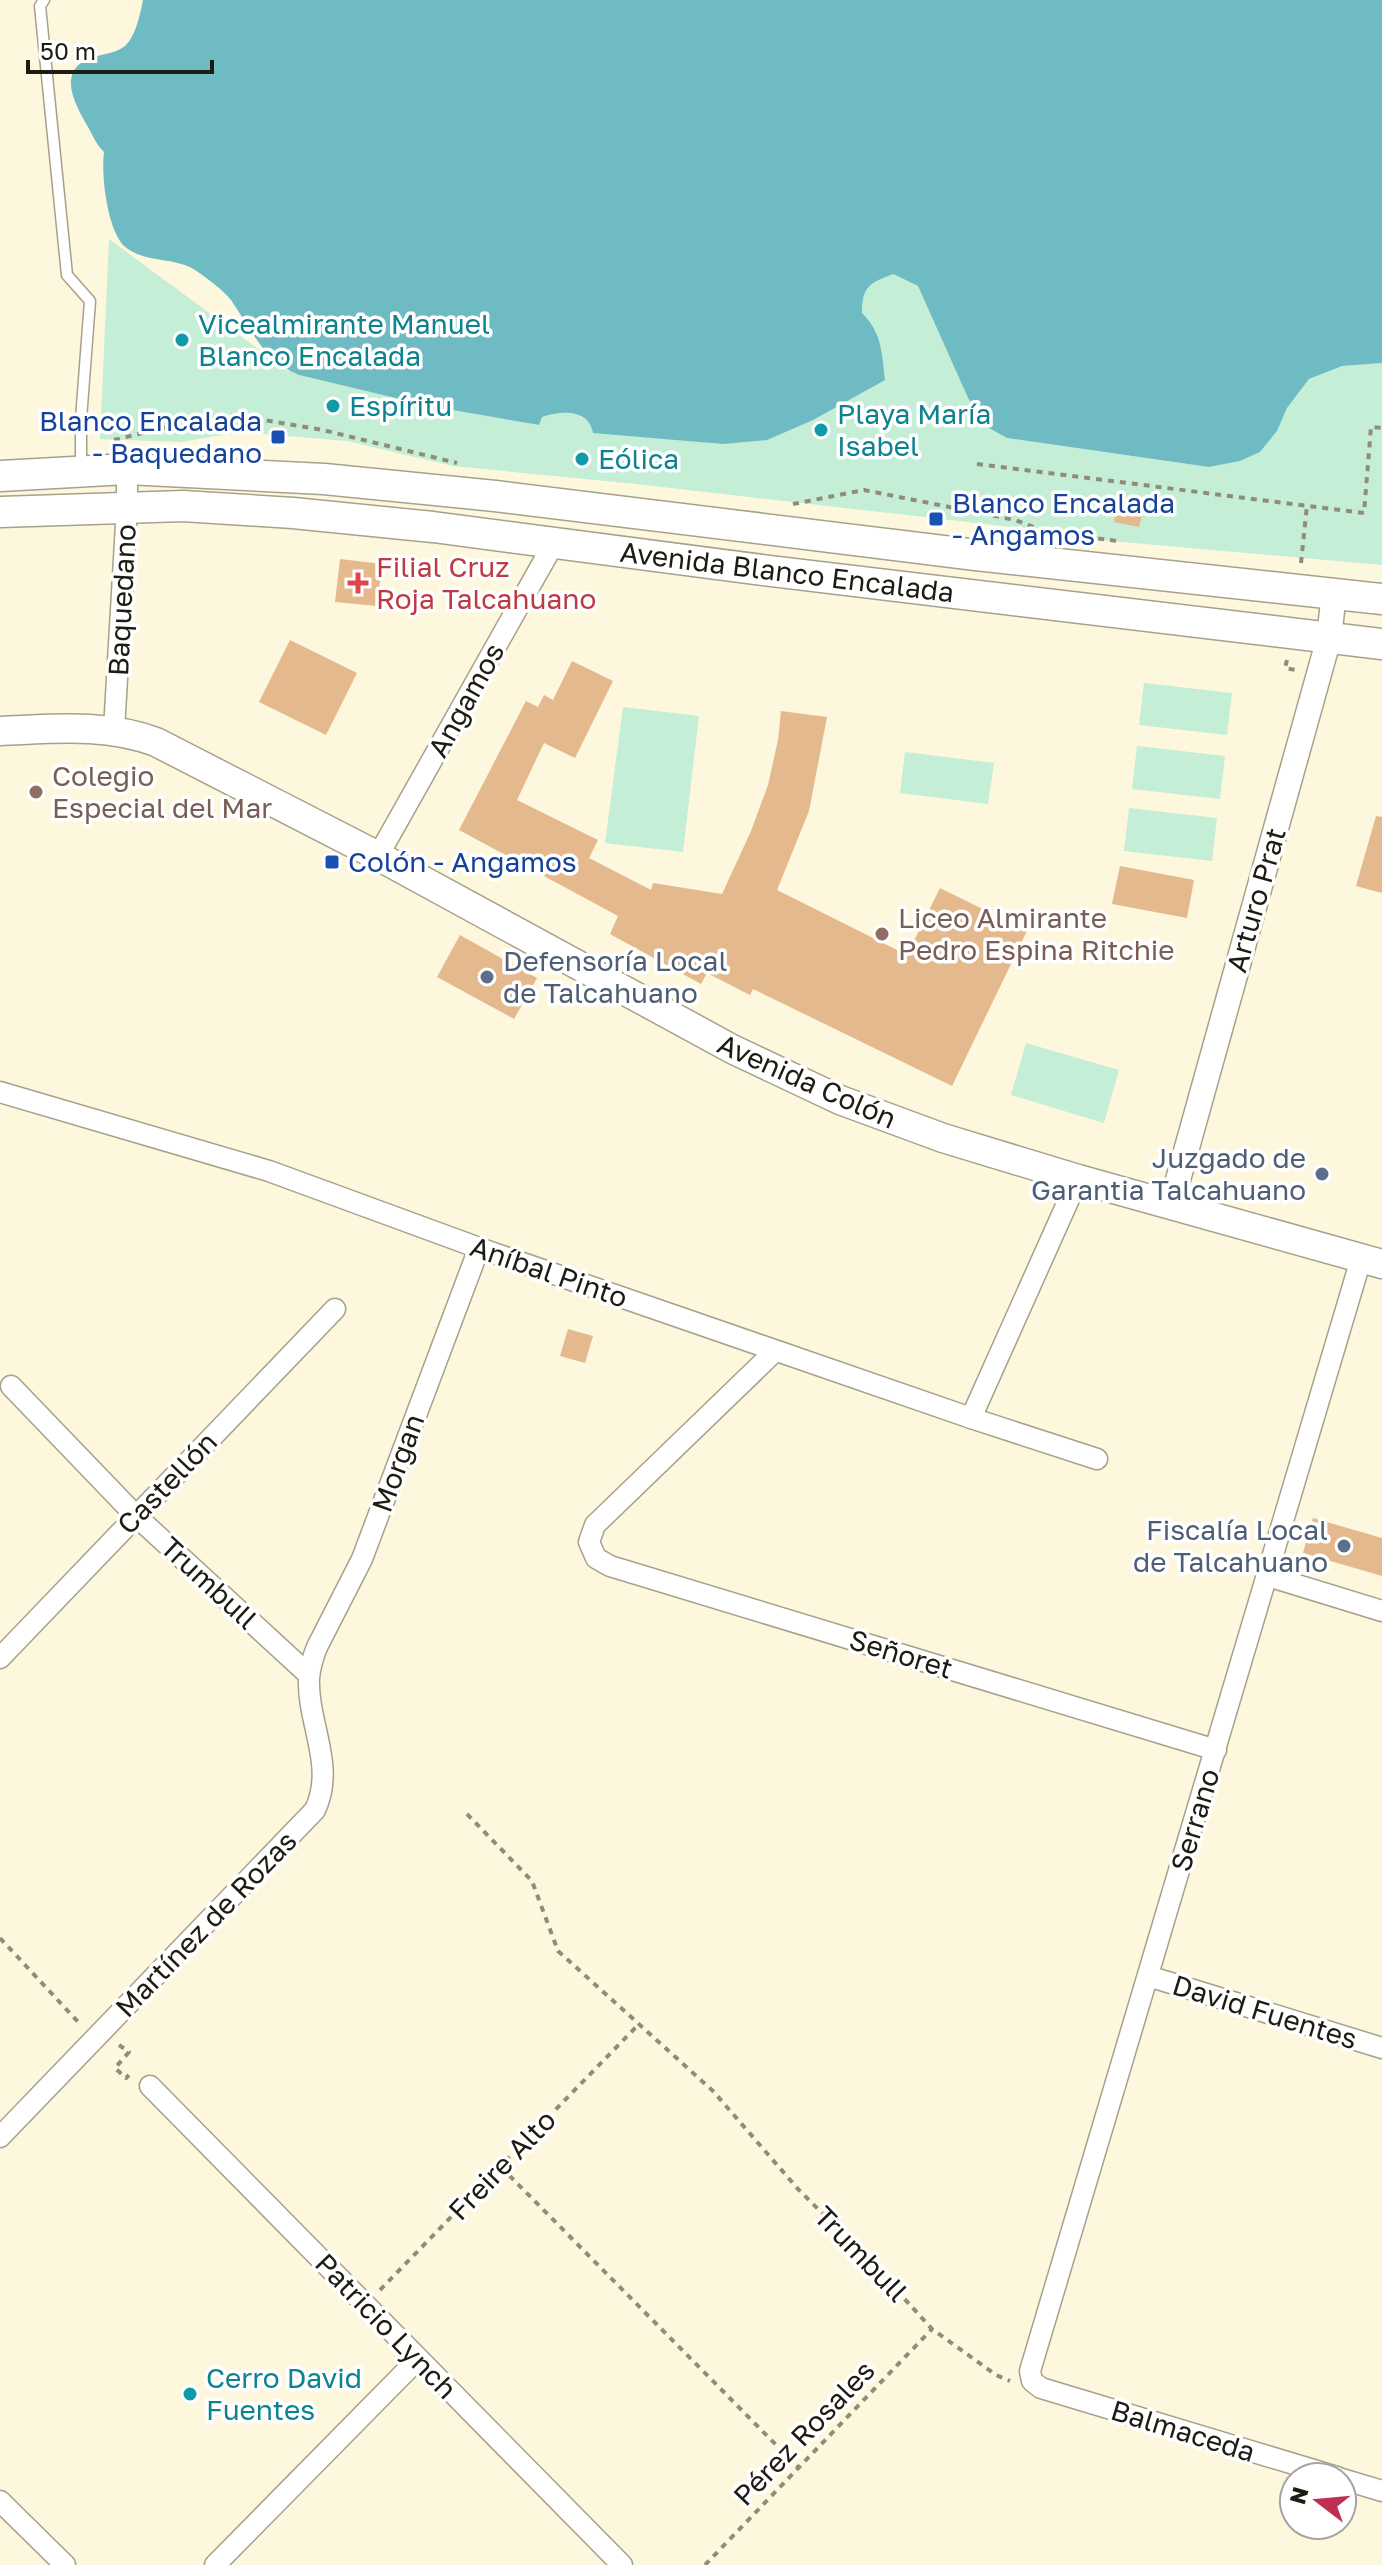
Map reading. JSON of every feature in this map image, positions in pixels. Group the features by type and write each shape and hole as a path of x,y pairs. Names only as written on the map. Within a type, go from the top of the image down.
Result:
{"main road":[{"name":"Avenida Blanco Encalada","path":"0,476 127,469 225,472 409,487 821,538 1382,599"},
{"name":"Avenida Blanco Encalada","path":"0,512 183,506 293,513 433,527 1382,644"},
{"name":"Avenida Colón","path":"0,731 75,728 138,735 176,750 378,856 785,1076 891,1121 1078,1179 1372,1262"}],"street":[{"name":"Baquedano","path":"114,730 127,469"},
{"name":"Angamos","path":"378,856 554,543"},
{"name":"Arturo Prat","path":"1171,1205 1329,638 1334,593"},
{"name":"Aníbal Pinto","path":"0,1092 269,1171 775,1351 1097,1459"},
{"path":"971,1418 1078,1179"},
{"name":"Morgan","path":"309,1675 317,1647 362,1559 378,1519 479,1248"},
{"name":"Serrano","path":"1032,2381 1030,2371 1268,1576 1372,1262"},
{"name":"Castellón","path":"0,1658 335,1309"},
{"name":"Señoret","path":"775,1351 595,1525 591,1533 591,1551 602,1563 1216,1750"},
{"name":"Trumbull","path":"11,1386 136,1516 309,1675"},
{"path":"1268,1576 1382,1611"},
{"name":"Martínez de Rozas","path":"0,2137 315,1810 322,1797 324,1774 309,1675"},
{"name":"David Fuentes","path":"1148,1976 1382,2048"},
{"name":"Patricio Lynch","path":"150,2086 622,2565"},
{"path":"215,2565 418,2359"},
{"name":"Balmaceda","path":"1032,2381 1041,2388 1283,2461"},
{"name":"Balmaceda","path":"1358,2484 1382,2491"},
{"path":"0,2501 65,2565"}],"lane":[{"path":"44,0 40,6 67,275 90,301 81,419 81,471"}],"path":[{"path":"977,464 1364,513 1371,427 1382,428"},
{"path":"1297,589 1307,505"},
{"name":"Trumbull","path":"467,1814 532,1881 558,1951 713,2091 798,2189 932,2329 996,2375 1013,2382 1032,2381"},
{"path":"0,1938 110,2055 120,2044 129,2052 115,2068 126,2078 134,2069"},
{"name":"Freire Alto","path":"365,2305 638,2025"},
{"path":"501,2167 798,2467"},
{"name":"Pérez Rosales","path":"705,2565 932,2329"}],"green space":[{"path":"109,239 285,369 299,375 429,406 538,425 542,417 568,413 581,416 591,425 718,444 862,296 871,282 892,274 918,286 968,398 987,427 1007,438 1209,467 1240,461 1260,452 1277,431 1287,408 1309,379 1341,366 1382,363 1382,565 1111,541 636,484 453,466 347,441 240,432 181,442 100,439"},
{"path":"1144,683 1232,693 1227,735 1139,725"},
{"path":"623,707 699,716 683,852 605,843"},
{"path":"1137,746 1225,756 1220,799 1132,789"},
{"path":"905,752 994,763 988,804 900,793"},
{"path":"1129,808 1217,818 1212,861 1124,851"},
{"path":"1026,1043 1119,1070 1104,1123 1011,1095"}],"water":[{"path":"143,0 1382,0 1382,363 1342,366 1309,379 1287,408 1277,431 1260,452 1240,461 1209,467 1007,438 987,427 968,398 918,286 893,274 868,287 862,304 862,313 874,328 880,344 885,380 813,420 767,440 723,444 593,433 586,419 573,413 542,417 539,425 429,406 299,375 267,353 231,300 216,285 190,267 132,252 124,246 113,227 103,174 104,152 79,111 72,92 72,75 84,61 115,51 129,42"}],"building":[{"path":"1118,499 1144,505 1139,527 1114,522"},
{"name":"Filial Cruz Roja Talcahuano","path":"340,559 382,564 377,606 335,602"},
{"path":"290,640 357,673 326,735 259,702"},
{"path":"572,661 613,681 575,758 544,743 517,800 598,840 589,858 651,890 653,883 722,894 768,785 781,711 827,717 809,811 777,890 907,955 940,888 1027,931 952,1086 753,989 750,995 707,973 701,984 610,934 618,916 459,830 526,701 538,707 544,695 553,700"},
{"path":"1376,816 1382,817 1382,893 1356,886"},
{"path":"1120,866 1194,880 1187,918 1112,904"},
{"name":"Defensoría Local de Talcahuano","path":"460,935 537,978 514,1019 437,977"},
{"path":"568,1329 593,1336 585,1363 560,1356"},
{"name":"Fiscalía Local de Talcahuano","path":"1313,1518 1382,1538 1382,1576 1303,1553"}],"place":[{"name":"Vicealmirante Manuel Blanco Encalada","path":"182,340"},
{"name":"Espíritu","path":"333,406"},
{"name":"Playa María Isabel","path":"821,430"},
{"name":"Blanco Encalada - Baquedano","path":"278,437"},
{"name":"Eólica","path":"582,459"},
{"name":"Blanco Encalada - Angamos","path":"936,519"},
{"name":"Filial Cruz Roja Talcahuano","path":"358,583"},
{"name":"Colegio Especial del Mar","path":"36,792"},
{"name":"Colón - Angamos","path":"332,862"},
{"name":"Liceo Almirante Pedro Espina Ritchie","path":"882,934"},
{"name":"Defensoría Local de Talcahuano","path":"487,977"},
{"name":"Juzgado de Garantia Talcahuano","path":"1322,1174"},
{"name":"Fiscalía Local de Talcahuano","path":"1344,1546"},
{"name":"Cerro David Fuentes","path":"190,2394"}]}
